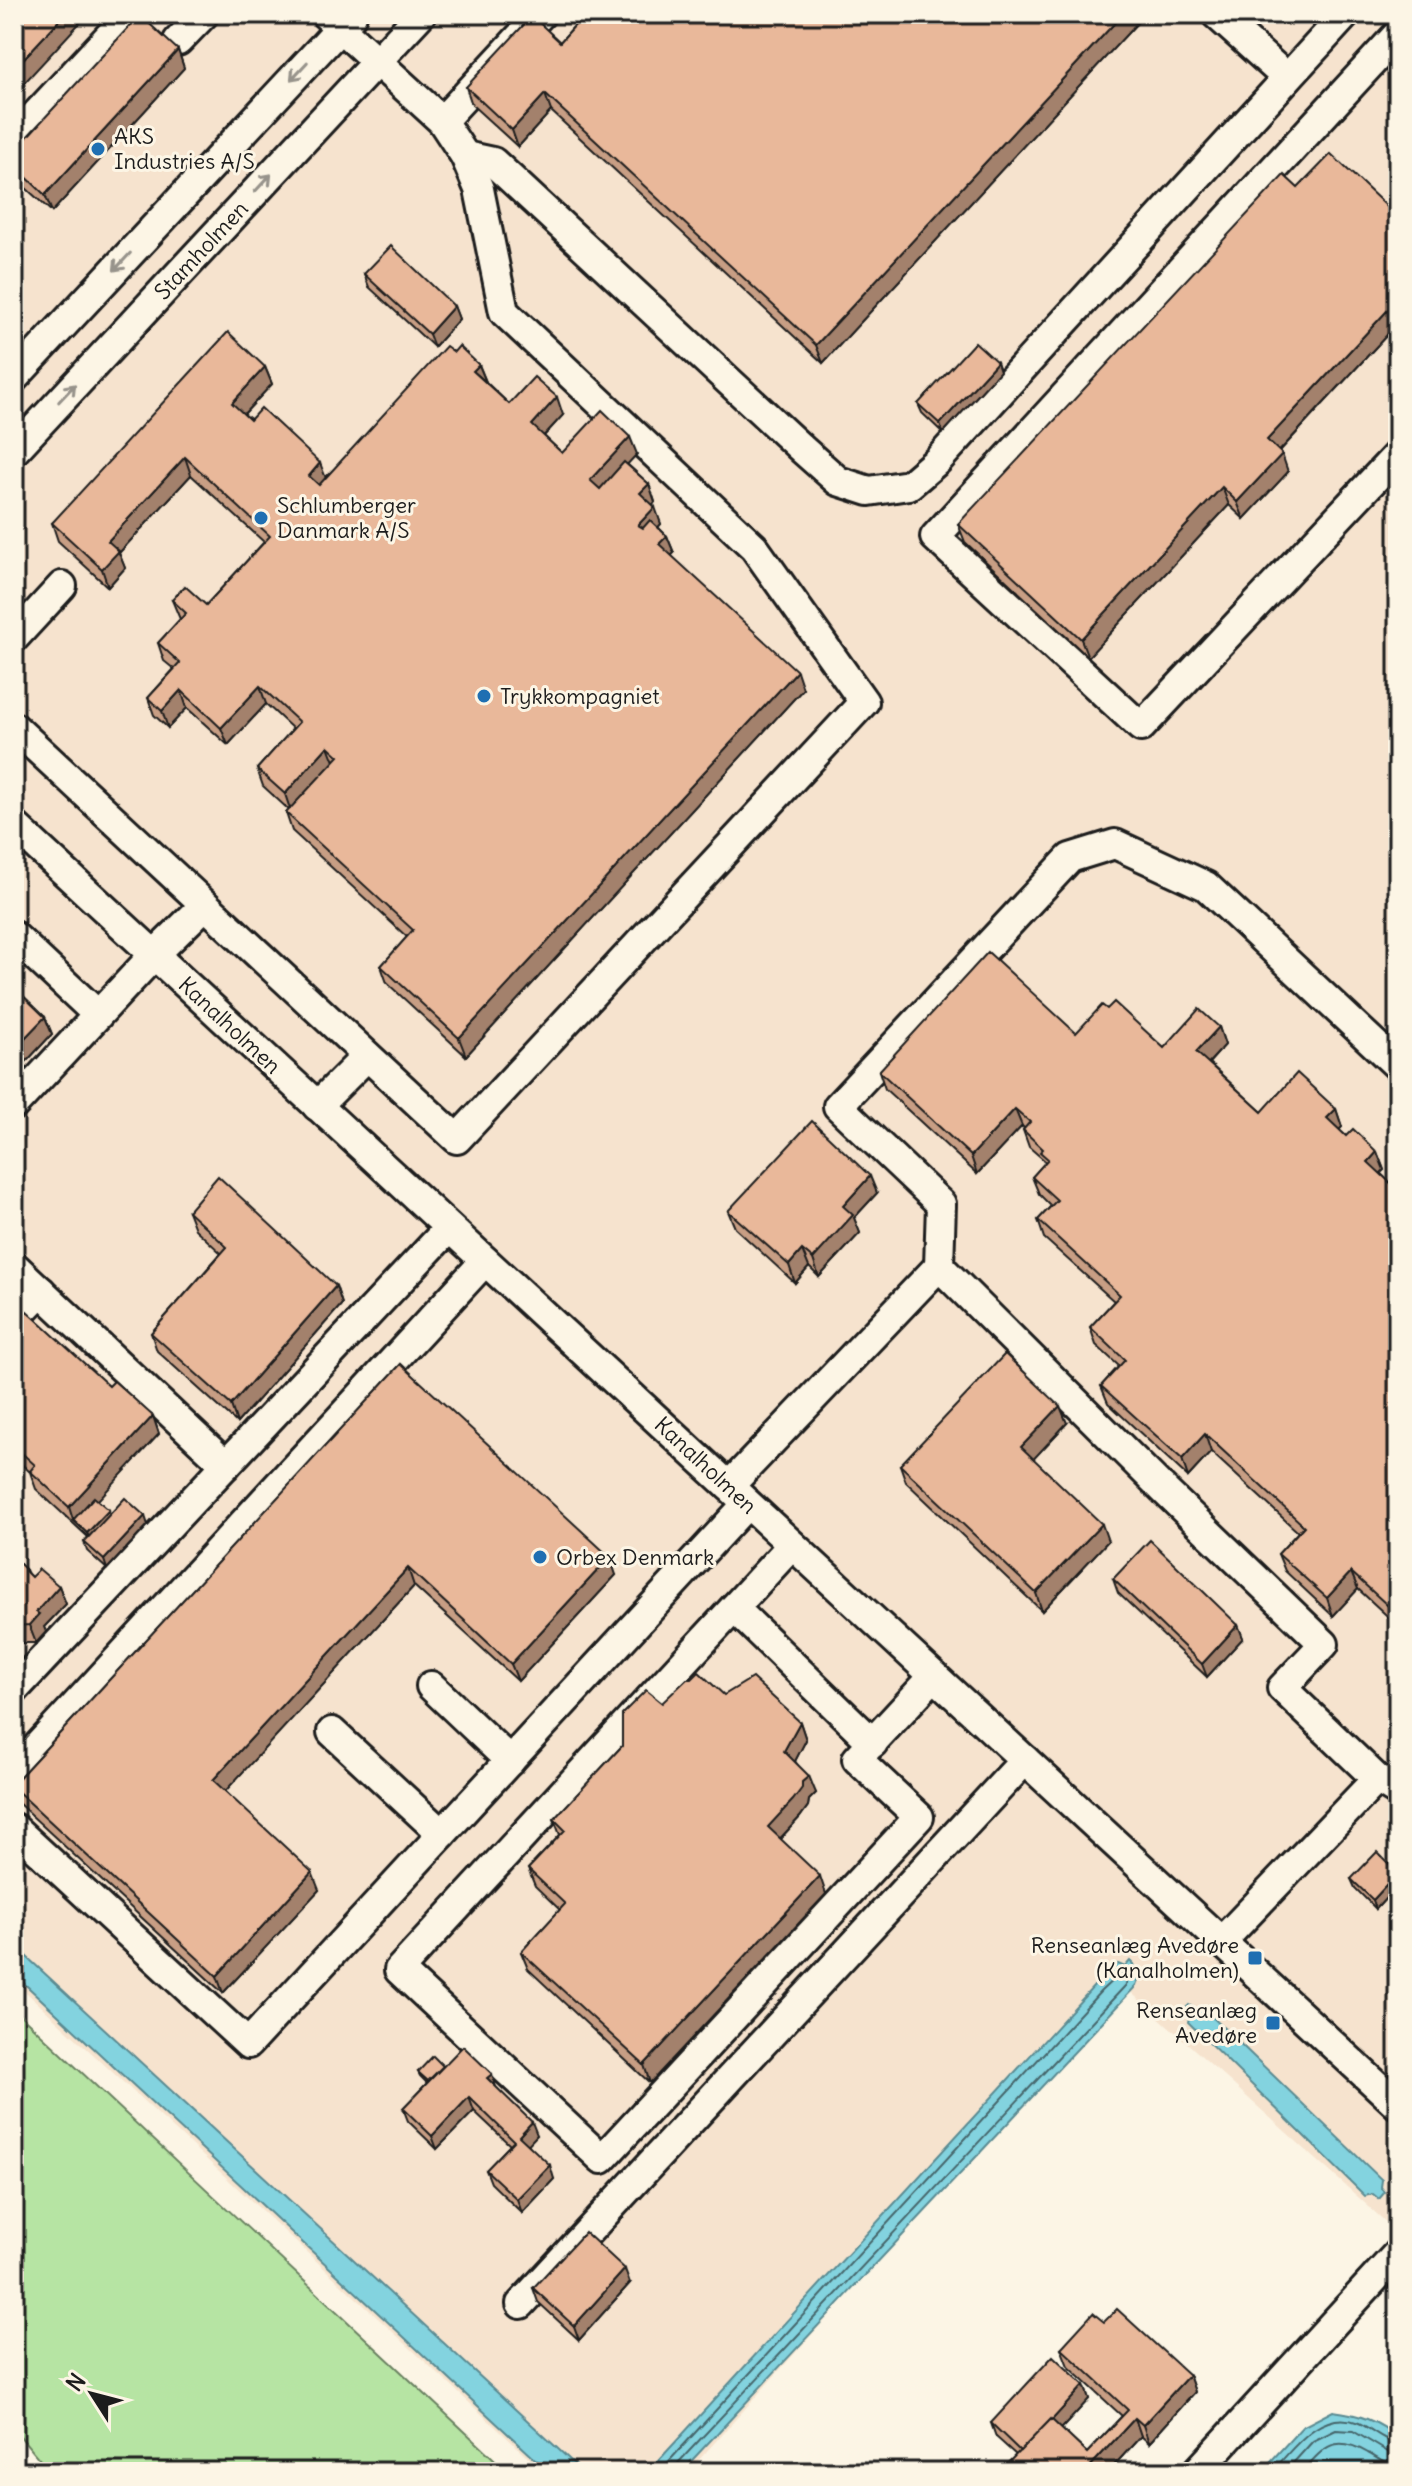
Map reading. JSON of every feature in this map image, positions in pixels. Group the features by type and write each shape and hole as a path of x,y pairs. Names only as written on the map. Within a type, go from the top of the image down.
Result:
{"street":[{"path":"14,138 130,14"},
{"path":"178,41 204,14"},
{"name":"Stamholmen","path":"14,451 421,14"},
{"path":"442,121 541,14"},
{"path":"1216,14 1287,78"},
{"path":"465,156 493,162 838,481 869,491 909,485 938,460 1346,14"},
{"path":"14,378 339,18 377,60 442,121 465,156 479,189 504,312 754,547 864,702 457,1139 14,727"},
{"path":"1398,34 935,537 1141,727 1398,454"},
{"path":"14,638 62,586"},
{"name":"Kanalholmen","path":"14,825 1398,2105"},
{"path":"14,1828 248,2044 510,1761 939,1266 941,1204 838,1106 1070,858 1115,844 1206,886 1398,1066"},
{"path":"14,1105 205,905"},
{"path":"14,936 98,1015"},
{"path":"317,1106 367,1056"},
{"path":"14,1690 449,1228"},
{"path":"14,1772 485,1261"},
{"path":"14,1266 226,1465"},
{"path":"939,1266 1324,1644 1282,1688 1388,1785 1221,1942"},
{"path":"14,1319 41,1291"},
{"path":"792,1545 399,1970 602,2159 919,1817 857,1759 934,1676"},
{"path":"734,1608 873,1743"},
{"path":"431,1686 510,1761"},
{"path":"332,1732 442,1834"},
{"path":"521,2304 1025,1760"},
{"path":"1197,2472 1398,2253"}],"shaded area":[{"path":"14,14 1398,14 1398,2233 1125,1987 688,2472 544,2472 14,1981"}],"green space":[{"path":"14,2009 508,2472 50,2472 14,2429"}],"water":[{"path":"14,1945 583,2472 549,2472 14,1974"},
{"path":"1130,1961 1136,1967 1131,1972 1138,1981 1136,1986 681,2472 648,2472 1095,1985 1118,1964 1125,1967"},
{"path":"1189,2005 1195,2009 1202,2007 1382,2180 1381,2187 1385,2192 1379,2199 1373,2194 1365,2196 1188,2022 1190,2014 1184,2010"},
{"path":"1333,2411 1368,2419 1398,2438 1398,2472 1261,2472 1302,2427"}],"building":[{"path":"14,14 65,14 14,69"},
{"path":"585,14 1123,14 816,345 545,94 512,130 466,87 532,16 560,42"},
{"path":"140,15 178,50 45,195 14,165 14,151"},
{"path":"1331,154 1398,217 1398,275 1395,278 1398,282 1398,299 1267,440 1282,454 1237,502 1222,487 1081,639 958,524 1284,175 1298,188"},
{"path":"391,246 454,306 429,334 364,274"},
{"name":"Trykkompagniet","path":"228,332 265,367 232,403 250,420 261,408 320,463 309,476 319,485 446,346 454,352 459,346 479,365 473,371 509,404 534,377 557,397 532,425 562,453 602,410 630,437 590,480 600,489 624,462 649,484 640,493 655,507 638,525 643,528 650,520 667,536 659,544 797,671 459,1038 381,966 413,930 286,813 339,756 328,746 285,794 257,769 299,722 260,686 221,728 181,690 162,711 148,698 180,663 158,643 186,613 172,600 185,586 206,605 270,536 185,457 108,541 119,551 102,569 52,523"},
{"path":"975,342 997,362 940,424 918,404"},
{"path":"988,952 1076,1033 1102,1005 1107,1009 1114,1002 1164,1048 1199,1009 1219,1027 1196,1052 1262,1112 1297,1073 1336,1109 1327,1118 1346,1136 1353,1129 1377,1152 1368,1162 1398,1190 1398,1615 1351,1572 1327,1598 1278,1554 1304,1526 1205,1434 1182,1459 1101,1386 1125,1360 1090,1327 1120,1295 1038,1220 1057,1200 1032,1177 1048,1159 1040,1152 1043,1149 1023,1130 1030,1122 1015,1109 971,1156 879,1071"},
{"path":"14,987 45,1017 18,1045 14,1041"},
{"path":"812,1121 870,1176 843,1206 853,1215 813,1259 802,1250 789,1265 728,1211"},
{"path":"218,1176 336,1286 231,1405 151,1333 227,1247 188,1211"},
{"path":"27,1311 109,1386 114,1381 153,1416 69,1507 30,1471 35,1465 14,1446 14,1325"},
{"path":"1005,1354 1060,1406 1021,1447 1102,1524 1036,1593 900,1465"},
{"path":"401,1364 610,1557 511,1664 408,1568 213,1780 312,1872 217,1976 14,1788 14,1783"},
{"path":"94,1497 109,1510 87,1533 73,1520"},
{"path":"125,1498 145,1516 104,1560 84,1542"},
{"path":"1150,1540 1238,1625 1202,1664 1113,1579"},
{"path":"14,1558 31,1577 39,1569 59,1586 29,1625 14,1626"},
{"path":"699,1672 724,1695 752,1678 800,1722 784,1751 809,1776 802,1782 802,1788 793,1800 768,1827 820,1876 644,2065 521,1952 565,1904 528,1869 565,1830 554,1819 622,1746 622,1714 646,1690 662,1703"},
{"path":"1398,1725 1398,1745 1388,1736"},
{"path":"1377,1852 1398,1873 1373,1900 1351,1879"},
{"path":"463,2046 492,2074 487,2078 532,2122 519,2136 550,2165 517,2199 486,2170 514,2141 469,2097 432,2136 403,2108"},
{"path":"433,2056 443,2066 428,2081 418,2072"},
{"path":"585,2232 625,2269 574,2326 533,2288"},
{"path":"1117,2309 1189,2375 1143,2425 1135,2418 1085,2472 999,2472 1051,2419 1087,2453 1128,2410 1061,2348 1093,2313 1104,2322"},
{"path":"1053,2356 1084,2385 1020,2451 991,2423"}],"place":[{"name":"AKS Industries A/S","path":"98,149"},
{"name":"Schlumberger Danmark A/S","path":"261,518"},
{"name":"Trykkompagniet","path":"484,696"},
{"name":"Orbex Denmark","path":"540,1557"},
{"name":"Renseanlæg Avedøre (Kanalholmen)","path":"1255,1958"},
{"name":"Renseanlæg Avedøre","path":"1273,2023"}]}
